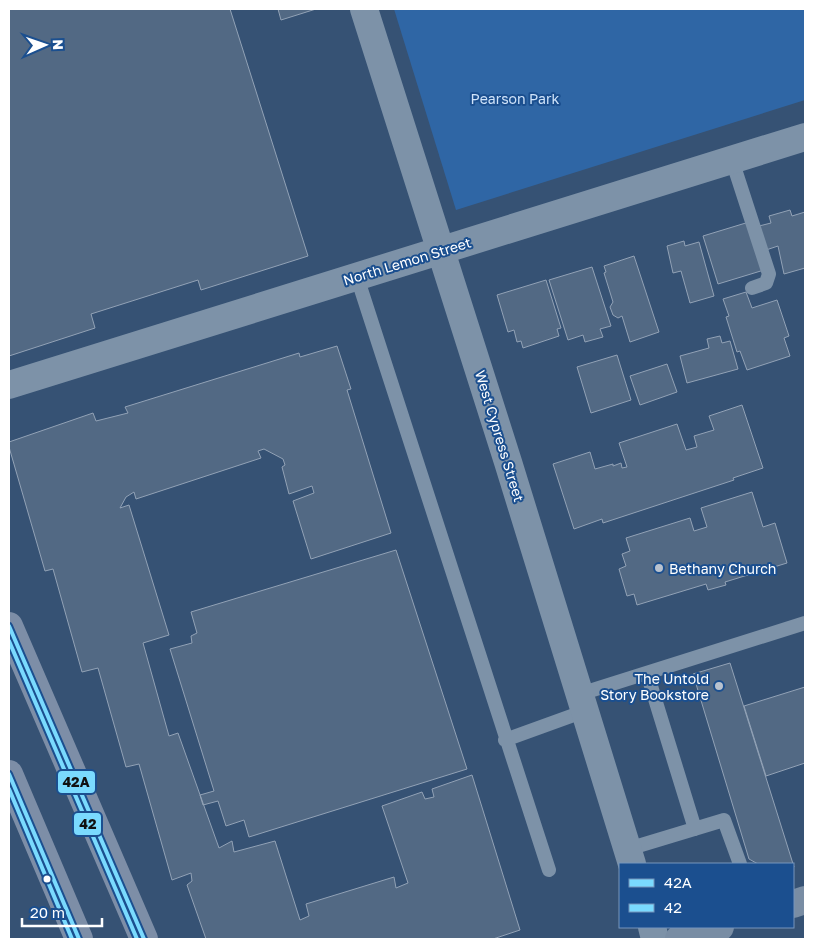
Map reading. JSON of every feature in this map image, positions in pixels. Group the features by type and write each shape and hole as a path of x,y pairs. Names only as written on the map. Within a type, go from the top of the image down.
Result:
{"main road":[{"path":"9,626 144,939"},
{"path":"9,774 79,939"},
{"path":"679,939 717,928"},
{"path":"711,939 719,928"}],"street":[{"name":"West Cypress Street","path":"364,9 630,857"},
{"name":"North Lemon Street","path":"9,385 805,137"}],"lane":[{"path":"732,160 770,279 766,283 752,288"},
{"path":"356,277 505,740 549,870"},
{"path":"505,740 647,673 805,622"},
{"path":"647,673 695,829"},
{"path":"630,857 695,829 724,820 740,863"}],"green space":[{"name":"Pearson Park","path":"394,9 805,9 805,100 456,210"}],"building":[{"path":"9,9 230,9 308,256 201,290 198,280 91,314 95,328 9,356"},
{"path":"278,9 316,9 281,20"},
{"path":"790,210 792,216 805,212 805,268 784,274 778,246 766,250 759,226 771,223 769,216"},
{"path":"749,222 764,270 718,284 703,236"},
{"path":"684,241 685,246 699,242 714,296 690,303 681,271 673,273 667,246"},
{"path":"634,256 659,332 630,342 622,316 618,318 613,315 610,307 613,302 604,273 606,272 604,266"},
{"path":"592,267 611,326 600,329 603,337 585,342 583,335 568,340 549,280"},
{"path":"546,280 561,328 557,329 559,336 523,348 521,341 517,342 514,330 508,332 497,295"},
{"path":"746,292 752,308 777,300 789,336 784,338 790,356 747,370 740,351 737,352 726,317 729,316 723,299"},
{"path":"720,336 722,343 730,341 738,369 687,383 680,356 709,348 707,339"},
{"path":"337,346 351,389 347,390 391,533 311,559 293,501 314,493 312,486 289,494 282,467 285,465 283,459 264,449 258,451 261,458 136,499 134,492 126,497 120,508 129,505 169,635 143,643 169,736 178,733 219,848 232,841 234,852 275,841 300,920 309,916 306,904 394,877 396,888 408,883 382,806 422,792 425,799 434,797 432,789 472,775 520,930 493,939 206,939 187,885 192,881 191,873 172,880 139,764 126,767 98,668 82,672 53,569 45,571 9,447 9,442 93,413 96,421 128,413 125,407 299,353 300,357"},
{"path":"617,355 631,400 591,413 577,367"},
{"path":"667,364 677,392 640,405 630,376"},
{"path":"742,405 763,468 733,478 734,480 603,523 602,519 574,529 553,464 590,452 595,469 621,463 622,468 627,467 619,443 677,424 686,450 697,447 694,436 714,430 709,416"},
{"path":"752,492 763,527 775,523 787,563 725,582 726,585 708,590 706,584 637,605 634,594 627,596 619,569 626,566 622,554 630,551 626,538 690,518 694,531 707,527 701,508"},
{"path":"396,550 467,769 249,837 244,820 226,826 218,801 203,805 200,795 214,791 170,649 192,643 191,636 197,633 191,612"},
{"path":"730,663 793,863 756,863 749,859 693,674"},
{"path":"805,687 805,763 766,776 744,706"}],"transit line":[{"name":"42A","path":"9,626 144,939"},
{"name":"42","path":"9,641 137,939"},
{"name":"42A","path":"9,774 79,939"},
{"name":"42","path":"9,789 72,939"}],"place":[{"name":"Bethany Church","path":"659,568"},
{"name":"The Untold Story Bookstore","path":"719,686"}]}
